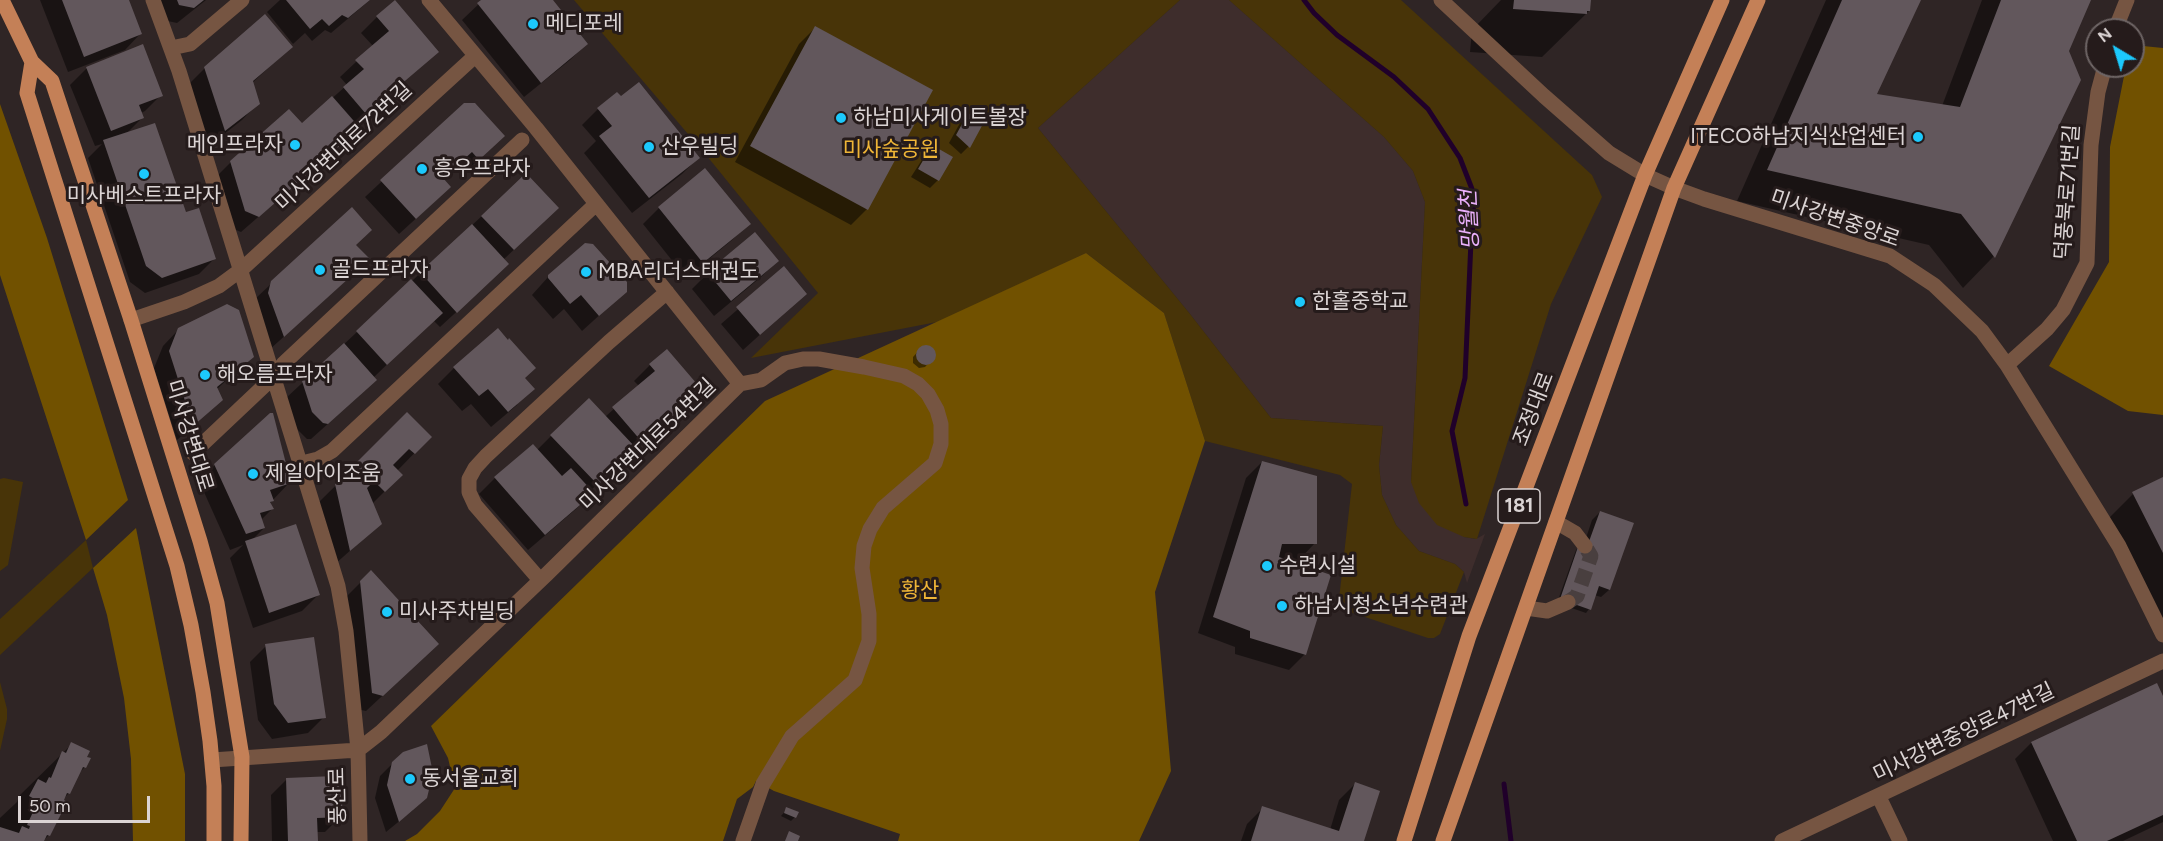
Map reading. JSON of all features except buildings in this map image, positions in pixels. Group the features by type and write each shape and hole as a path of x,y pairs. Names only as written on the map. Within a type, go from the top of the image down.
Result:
{"main road":[{"name":"미사강변대로","path":"2,0 32,62 52,81 131,320 200,541 217,603 242,757 241,841"},
{"name":"조정대로","path":"1404,841 1469,636 1646,175 1722,0"},
{"path":"1443,841 1674,188 1758,0"},
{"path":"32,62 27,93 177,566 191,625 212,760 214,841"}],"street":[{"name":"풍산로","path":"153,0 171,48 242,269 338,586 346,631 358,750 360,841"},
{"path":"171,48 190,44 242,0"},
{"name":"미사강변대로54번길","path":"358,750 381,732 540,580 740,384 429,0"},
{"name":"미사강변중앙로","path":"1441,0 1601,146 1646,175 1674,188 1890,256 1934,285 1982,331 2007,365 2119,546 2163,635"},
{"path":"2122,18 2132,0"},
{"name":"미사강변대로72번길","path":"131,320 184,303 219,286 242,269 475,56"},
{"name":"덕풍북로71번길","path":"2007,365 2047,329 2063,310 2087,263 2091,145 2102,78"},
{"path":"283,364 522,140"},
{"path":"302,463 318,459 332,451 596,204"},
{"path":"540,580 475,506 469,492 469,479 486,456 609,342 667,292"},
{"path":"740,384 760,380 785,363 803,358 864,367 904,376 918,384 933,402 941,424 941,444 935,463 883,508 870,529 864,546 862,568 869,614 869,641 855,680 792,736 763,784 743,841"},
{"path":"193,453 265,385"},
{"path":"1556,522 1575,533 1585,546"},
{"path":"1526,608 1547,611 1568,602"},
{"name":"미사강변중앙로47번길","path":"1782,841 2163,661"},
{"path":"212,760 358,750"},
{"path":"1879,797 1900,841"}],"shaded area":[{"name":"한홀중학교","path":"1180,0 1229,0 1384,137 1413,171 1425,202 1411,482 1464,537 1476,539 1485,534 1467,583 1464,572 1455,564 1419,551 1396,525 1382,495 1379,465 1383,426 1271,418 1190,314 1038,128"}],"green space":[{"name":"미사숲공원","path":"574,0 1180,0 1038,128 1190,314 1271,418 1383,426 1379,465 1382,495 1396,525 1419,551 1455,564 1464,572 1440,634 1434,638 1428,638 1338,608 1352,484 1340,475 1205,441 1164,313 1086,253 942,321 751,358 818,293 711,161"},
{"path":"1229,0 1401,0 1592,175 1602,197 1551,304 1477,539 1464,537 1437,525 1419,503 1411,482 1425,202 1413,171 1384,137"},
{"path":"2145,46 2163,48 2163,415 2128,411 2049,366 2109,262 2110,147 2124,78 2145,78"},
{"path":"0,104 47,238 128,500 86,540 0,275"},
{"name":"황산","path":"1086,253 1164,313 1205,441 1155,592 1171,771 1139,841 898,841 900,834 774,791 756,781 753,787 737,799 723,841 405,841 417,834 440,811 455,788 448,758 431,726 765,401"},
{"path":"0,479 23,482 8,565 0,571"},
{"path":"136,528 185,774 185,841 133,841 131,759 124,698 107,615 93,568"},
{"path":"86,540 93,568 0,655 0,619"},
{"path":"0,682 7,709 7,719 0,751"}],"waterway":[{"name":"망월천","path":"1304,0 1337,35 1394,77 1428,109 1460,158 1472,189 1474,218 1465,378 1452,431 1466,504"},
{"name":"망월천","path":"1504,784 1511,841"}],"tunnel":[{"path":"1568,602 1577,596 1591,556 1585,546"}],"place":[{"name":"메디포레","path":"533,24"},
{"name":"하남미사게이트볼장","path":"841,118"},
{"name":"ITECO하남지식산업센터","path":"1918,137"},
{"name":"메인프라자","path":"295,145"},
{"name":"산우빌딩","path":"649,147"},
{"name":"흥우프라자","path":"422,169"},
{"name":"미사베스트프라자","path":"144,174"},
{"name":"골드프라자","path":"320,270"},
{"name":"MBA리더스태권도","path":"586,272"},
{"name":"한홀중학교","path":"1300,302"},
{"name":"해오름프라자","path":"205,375"},
{"name":"제일아이조움","path":"253,474"},
{"name":"수련시설","path":"1267,566"},
{"name":"하남시청소년수련관","path":"1282,606"},
{"name":"미사주차빌딩","path":"387,612"},
{"name":"동서울교회","path":"410,779"}]}
